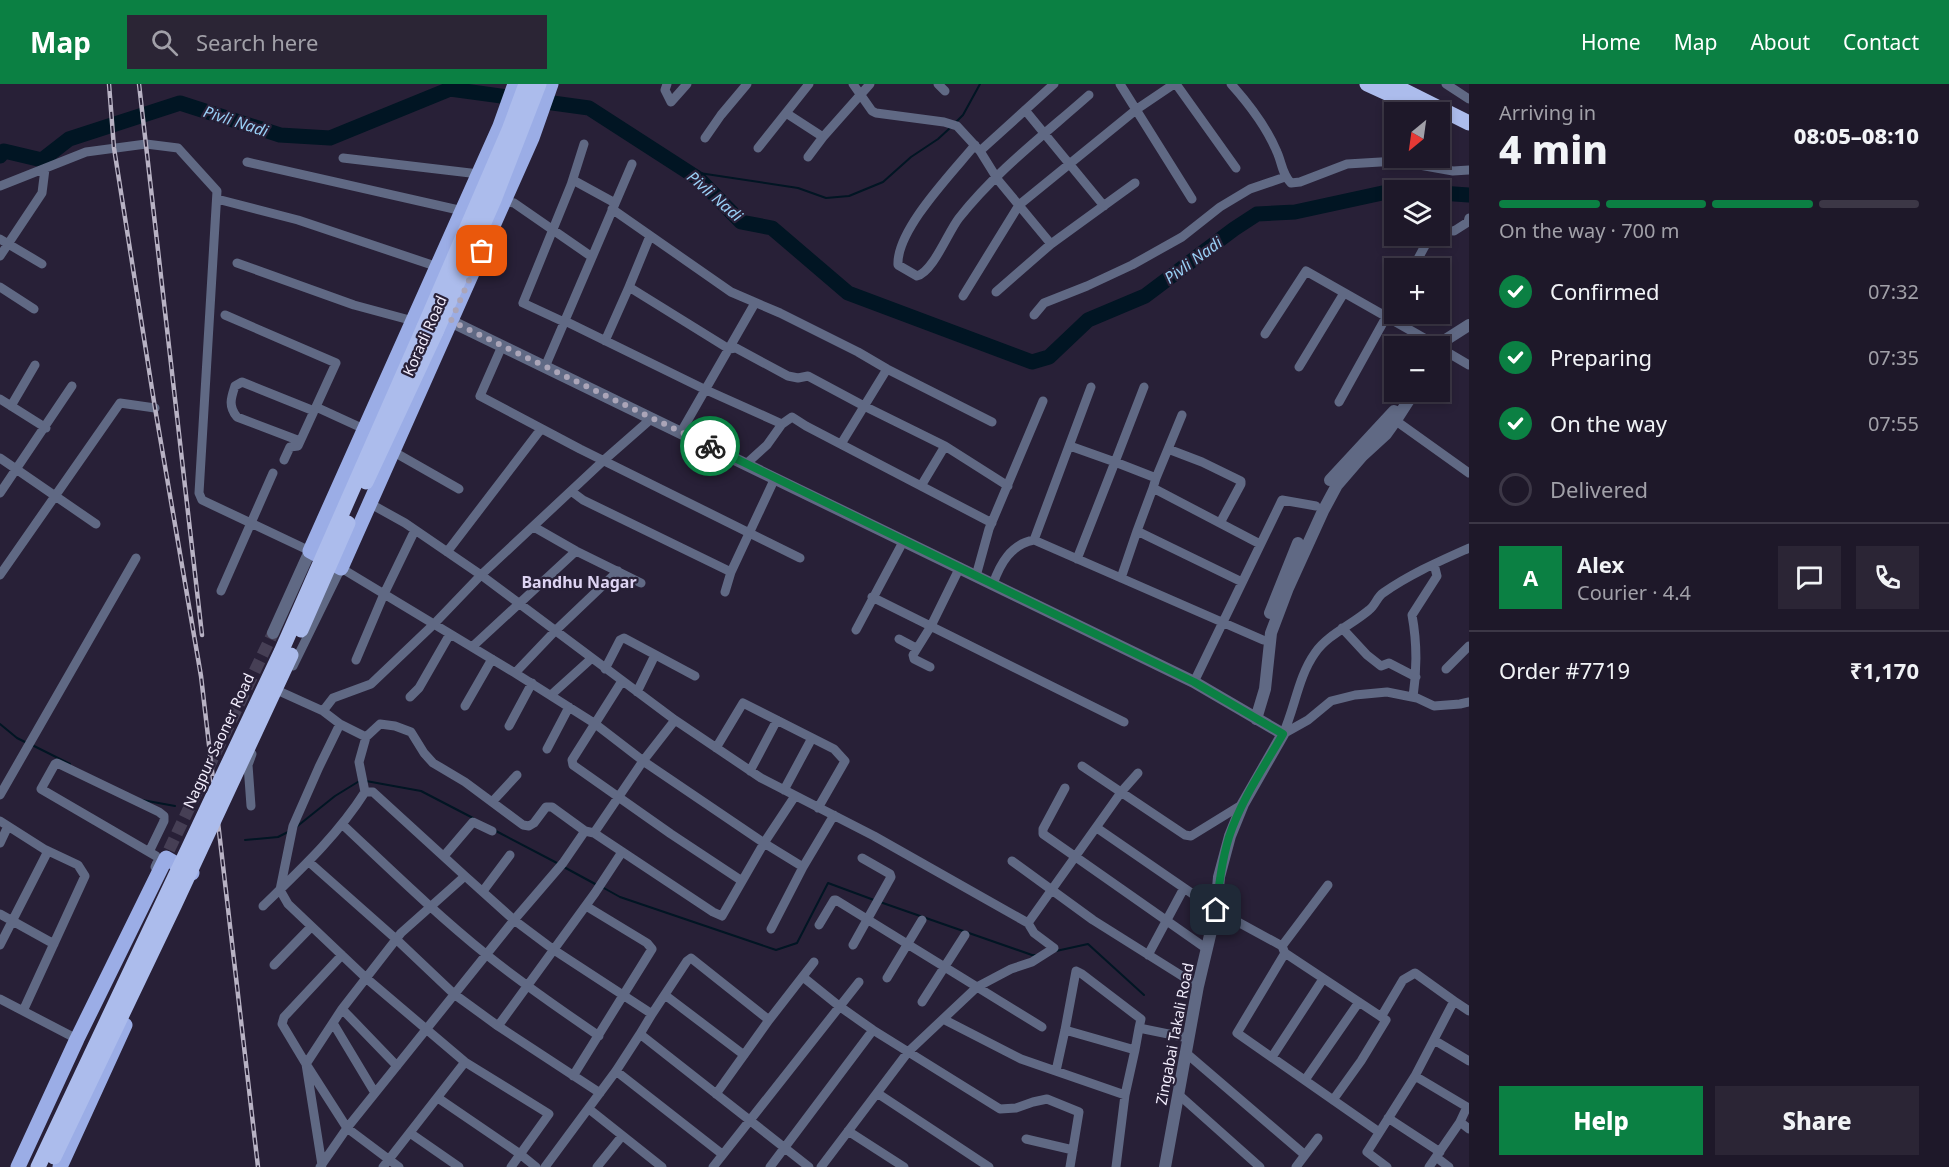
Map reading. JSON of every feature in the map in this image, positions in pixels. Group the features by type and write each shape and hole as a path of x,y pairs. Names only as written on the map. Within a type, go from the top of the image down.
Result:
{"highway":[{"name":"Nagpur Saoner Road","path":"49,1167 279,681 359,497 526,84"},
{"name":"Nagpur Saoner Road","path":"38,1167 281,652 321,557 432,318 494,200 539,84"},
{"path":"1378,85 1410,102"},
{"path":"1378,85 1469,123"},
{"path":"1450,123 1469,133"}],"main road":[{"path":"341,568 310,551 364,429 432,318 438,267 500,126 514,84"},
{"name":"Koradi Road","path":"341,568 369,502 394,452 432,318 503,201 532,138 551,84"},
{"path":"18,1167 168,854 192,873 193,878 60,1167"}],"street":[{"path":"667,84 665,90 670,102 687,84"},
{"path":"705,138 747,84"},
{"path":"758,148 809,84"},
{"path":"853,84 872,111 876,113 944,122 957,126 978,148 1019,205 1051,244"},
{"path":"808,157 870,84"},
{"path":"1054,84 978,148 935,192 904,240 898,265 917,276 923,275 958,219 997,176 1089,95"},
{"path":"1120,84 1192,199"},
{"path":"963,296 1019,205 1137,110 1175,84 1236,168"},
{"path":"1231,84 1249,104 1277,152 1285,177 1291,183 1300,182 1347,164 1397,161 1453,171 1469,170"},
{"path":"1446,84 1469,99"},
{"path":"1024,110 1104,206"},
{"path":"786,113 823,137"},
{"path":"0,186 86,152 146,144 178,148 218,191 199,493 202,500 310,551 273,633"},
{"path":"584,144 573,180 523,303 704,390 782,424"},
{"path":"343,158 478,174"},
{"path":"247,162 462,211"},
{"path":"545,367 632,164"},
{"path":"0,256 4,242 42,193 45,169"},
{"path":"1034,315 1044,303 1132,265 1182,237 1220,207 1250,189 1285,177"},
{"path":"573,180 614,206 650,236 731,292 780,312 992,422"},
{"path":"996,292 1051,244 1135,183"},
{"path":"217,199 298,220 438,267"},
{"path":"503,201 514,203 592,257"},
{"path":"1450,231 1454,231 1469,221"},
{"path":"605,341 650,236"},
{"path":"4,242 42,264"},
{"path":"237,263 354,305 432,318 502,346 1194,682 1283,734"},
{"path":"1265,334 1306,271 1384,317"},
{"path":"0,287 34,309"},
{"path":"629,287 729,349 736,348 788,376 798,378 808,376 945,446 1008,486"},
{"path":"1299,367 1344,293"},
{"path":"681,432 755,303"},
{"path":"225,315 336,363 298,446 290,447 284,460"},
{"path":"1339,402 1384,322"},
{"path":"1397,324 1419,336"},
{"path":"1450,338 1469,325"},
{"path":"502,346 480,396 541,429 800,558"},
{"path":"1450,353 1469,365"},
{"path":"11,406 36,365"},
{"path":"841,444 887,369"},
{"path":"300,441 237,417 232,411 230,402 235,386 242,382 364,429"},
{"path":"0,493 18,470 72,386"},
{"path":"1034,540 1091,387"},
{"path":"1077,559 1143,387"},
{"path":"0,399 45,428"},
{"path":"976,576 992,523 1043,401"},
{"path":"1260,703 1258,689 1264,631 1280,587 1316,506 1331,479 1356,450 1393,418 1401,402"},
{"path":"1256,718 1265,689 1271,633 1323,511 1336,485 1406,402"},
{"path":"0,575 120,403 155,408"},
{"path":"1121,578 1156,478 1182,415"},
{"path":"746,464 767,445 782,424 792,417 992,523"},
{"path":"323,711 333,698 371,684 481,575 603,460 652,418"},
{"path":"1393,418 1469,473"},
{"path":"447,552 541,429"},
{"path":"921,486 945,446"},
{"path":"1070,446 1156,478"},
{"path":"1168,449 1241,481 1220,523"},
{"path":"394,452 459,489"},
{"path":"0,458 96,524"},
{"path":"221,591 273,473"},
{"path":"725,592 731,572 776,478"},
{"path":"1153,488 1260,544"},
{"path":"571,491 583,500 731,572"},
{"path":"1194,682 1282,500 1316,506"},
{"path":"369,502 481,575 605,669 750,771 874,836 1028,923 1034,933 1054,948 1032,962 1011,969 977,987 944,1018 908,1052 821,1167"},
{"path":"534,526 576,551 641,583"},
{"path":"356,660 415,530"},
{"path":"1137,531 1242,582"},
{"path":"856,630 904,540"},
{"path":"993,584 1000,565 1010,553 1026,541 1034,540 1263,640"},
{"path":"1283,734 1306,667 1316,650 1342,628 1370,610 1381,594 1434,564 1469,548"},
{"path":"472,647 576,551"},
{"path":"0,795 136,558"},
{"path":"1413,697 1416,677 1412,615 1437,576 1434,564"},
{"path":"930,667 914,659 913,655 931,626 960,567"},
{"path":"251,806 248,765 341,568 551,694 594,723 643,761 803,867"},
{"path":"515,673 555,631 618,572"},
{"path":"872,597 1124,722"},
{"path":"1342,628 1367,655 1381,666 1389,663 1416,677"},
{"path":"410,697 419,688 450,634"},
{"path":"605,669 620,640 624,638 694,676"},
{"path":"899,639 916,648"},
{"path":"1446,669 1469,646"},
{"path":"637,692 655,655"},
{"path":"551,694 592,658"},
{"path":"465,706 492,659"},
{"path":"622,681 572,760 573,765 742,881"},
{"path":"509,726 532,682"},
{"path":"281,692 323,711 340,724 366,737"},
{"path":"1283,734 1308,720 1331,701 1355,695 1387,692 1413,697 1434,706 1469,702"},
{"path":"716,748 742,703 834,749 845,761 818,808"},
{"path":"547,749 569,707"},
{"path":"321,1166 347,1128 454,994 619,796 675,720"},
{"path":"750,771 777,720"},
{"path":"340,724 318,768 292,830 280,890 288,904 311,927 366,978 465,1062 549,1114 511,1167"},
{"path":"263,906 309,862 343,825 365,792 359,762 366,737 380,724 395,726 411,732 433,763 465,782 523,825 530,826 546,807 552,807 722,916 764,843 795,796"},
{"name":"Zingabai Takali Road","path":"1165,1167 1198,986 1216,910 1219,877 1230,836 1243,804 1283,734"},
{"path":"784,790 812,738"},
{"path":"142,906 143,891 158,858 41,789 55,764 164,816 149,852"},
{"path":"1082,766 1185,835 1191,836 1243,804"},
{"path":"492,802 517,774"},
{"path":"1028,923 1122,791 1138,774"},
{"path":"1065,788 1043,829 1043,834 1207,949"},
{"path":"365,792 373,792 514,920 554,950 652,1014"},
{"path":"771,929 803,867 834,815"},
{"path":"444,856 473,822 492,831"},
{"path":"0,843 4,824 48,851 78,865 85,876 23,1011"},
{"path":"343,825 430,907 486,955 527,987 599,1036"},
{"path":"1097,828 1216,910 1283,950 1386,1020 1361,1062 1333,1100"},
{"path":"0,945 48,851"},
{"path":"498,1026 586,906 622,852"},
{"path":"483,891 510,855"},
{"path":"853,945 890,880 890,874 862,858"},
{"path":"1012,861 1093,920 1198,986"},
{"path":"309,862 454,994 600,1093"},
{"path":"321,1166 306,1064 342,1009 396,939 465,876"},
{"path":"1328,885 1283,950 1237,1033 1379,1132"},
{"path":"1148,955 1184,888"},
{"path":"819,925 834,900 1042,1027"},
{"path":"573,1076 625,995 651,949 647,943 586,906"},
{"path":"0,914 54,944"},
{"path":"887,978 922,920"},
{"path":"274,965 311,927"},
{"path":"922,1002 965,935"},
{"path":"342,955 284,1017 282,1024 347,1128 386,1164 399,1167"},
{"path":"545,1167 616,1071 691,958 770,1020"},
{"path":"716,1094 814,962"},
{"path":"1056,1071 1076,971 1141,1019 1125,1095 1116,1167"},
{"path":"1382,1017 1404,980 1415,973 1469,1011"},
{"path":"803,977 873,1030 1000,1109 1016,1108 1047,1099 1079,1112 1070,1167"},
{"path":"1272,1057 1323,979"},
{"path":"713,1167 859,982"},
{"path":"665,995 744,1055"},
{"path":"0,999 77,1040"},
{"path":"1387,1167 1367,1152 1415,1076 1454,1001"},
{"path":"1305,1080 1359,1002"},
{"path":"342,1009 397,1066"},
{"path":"944,1018 1021,1059 1125,1095"},
{"path":"333,1023 375,1093"},
{"path":"1139,1028 1188,1038"},
{"path":"1065,1029 1135,1050"},
{"path":"770,1167 873,1030"},
{"path":"640,1034 809,1167"},
{"path":"1434,1040 1469,1061"},
{"path":"1186,1053 1305,1155"},
{"path":"386,1164 465,1062"},
{"path":"616,1071 722,1154"},
{"path":"1415,1076 1468,1105 1460,1122 1429,1167"},
{"path":"877,1093 989,1167"},
{"path":"1178,1094 1260,1167"},
{"path":"438,1098 536,1167"},
{"path":"589,1109 659,1166"},
{"path":"1388,1118 1438,1154 1449,1167"},
{"path":"1460,1122 1469,1129"},
{"path":"848,1131 904,1167"},
{"path":"410,1133 459,1167"},
{"path":"597,1167 622,1136"},
{"path":"1296,1167 1318,1138"},
{"path":"1026,1139 1073,1150"}],"waterway":[{"path":"956,122 963,115 980,84"},
{"name":"Pivli Nadi","path":"0,156 4,151 42,160 69,139 180,103 280,135 330,138 450,89 589,108 699,179 741,222 772,228 848,293 1032,362 1049,357 1088,320 1145,296 1257,214 1295,212 1384,193"},
{"path":"686,171 798,188 826,198 849,196 883,182 911,157 950,128"},
{"name":"Pivli Nadi","path":"1450,194 1469,195"},
{"path":"0,724 27,743"},
{"path":"32,745 70,764"},
{"path":"295,828 335,796 361,780"},
{"path":"366,781 421,791 473,818"},
{"path":"142,800 175,806"},
{"path":"496,831 557,863"},
{"path":"245,840 278,837 288,832"},
{"path":"562,866 597,885"},
{"path":"602,887 620,897 776,950 797,943 828,883 874,900"},
{"path":"880,902 1036,955"},
{"path":"1056,951 1088,944 1144,995"}],"tunnel":[{"path":"169,850 273,633"}],"railway":[{"path":"109,84 114,148 155,408 201,676 258,1167"},
{"path":"139,84 202,635"}],"way so far":[{"path":"482,251 451,321 710,446"}],"district":[{"name":"Bandhu Nagar","path":"579,582"}],"route":[{"path":"710,446 1194,682 1283,734 1243,804 1230,836 1219,877 1216,910"}]}
